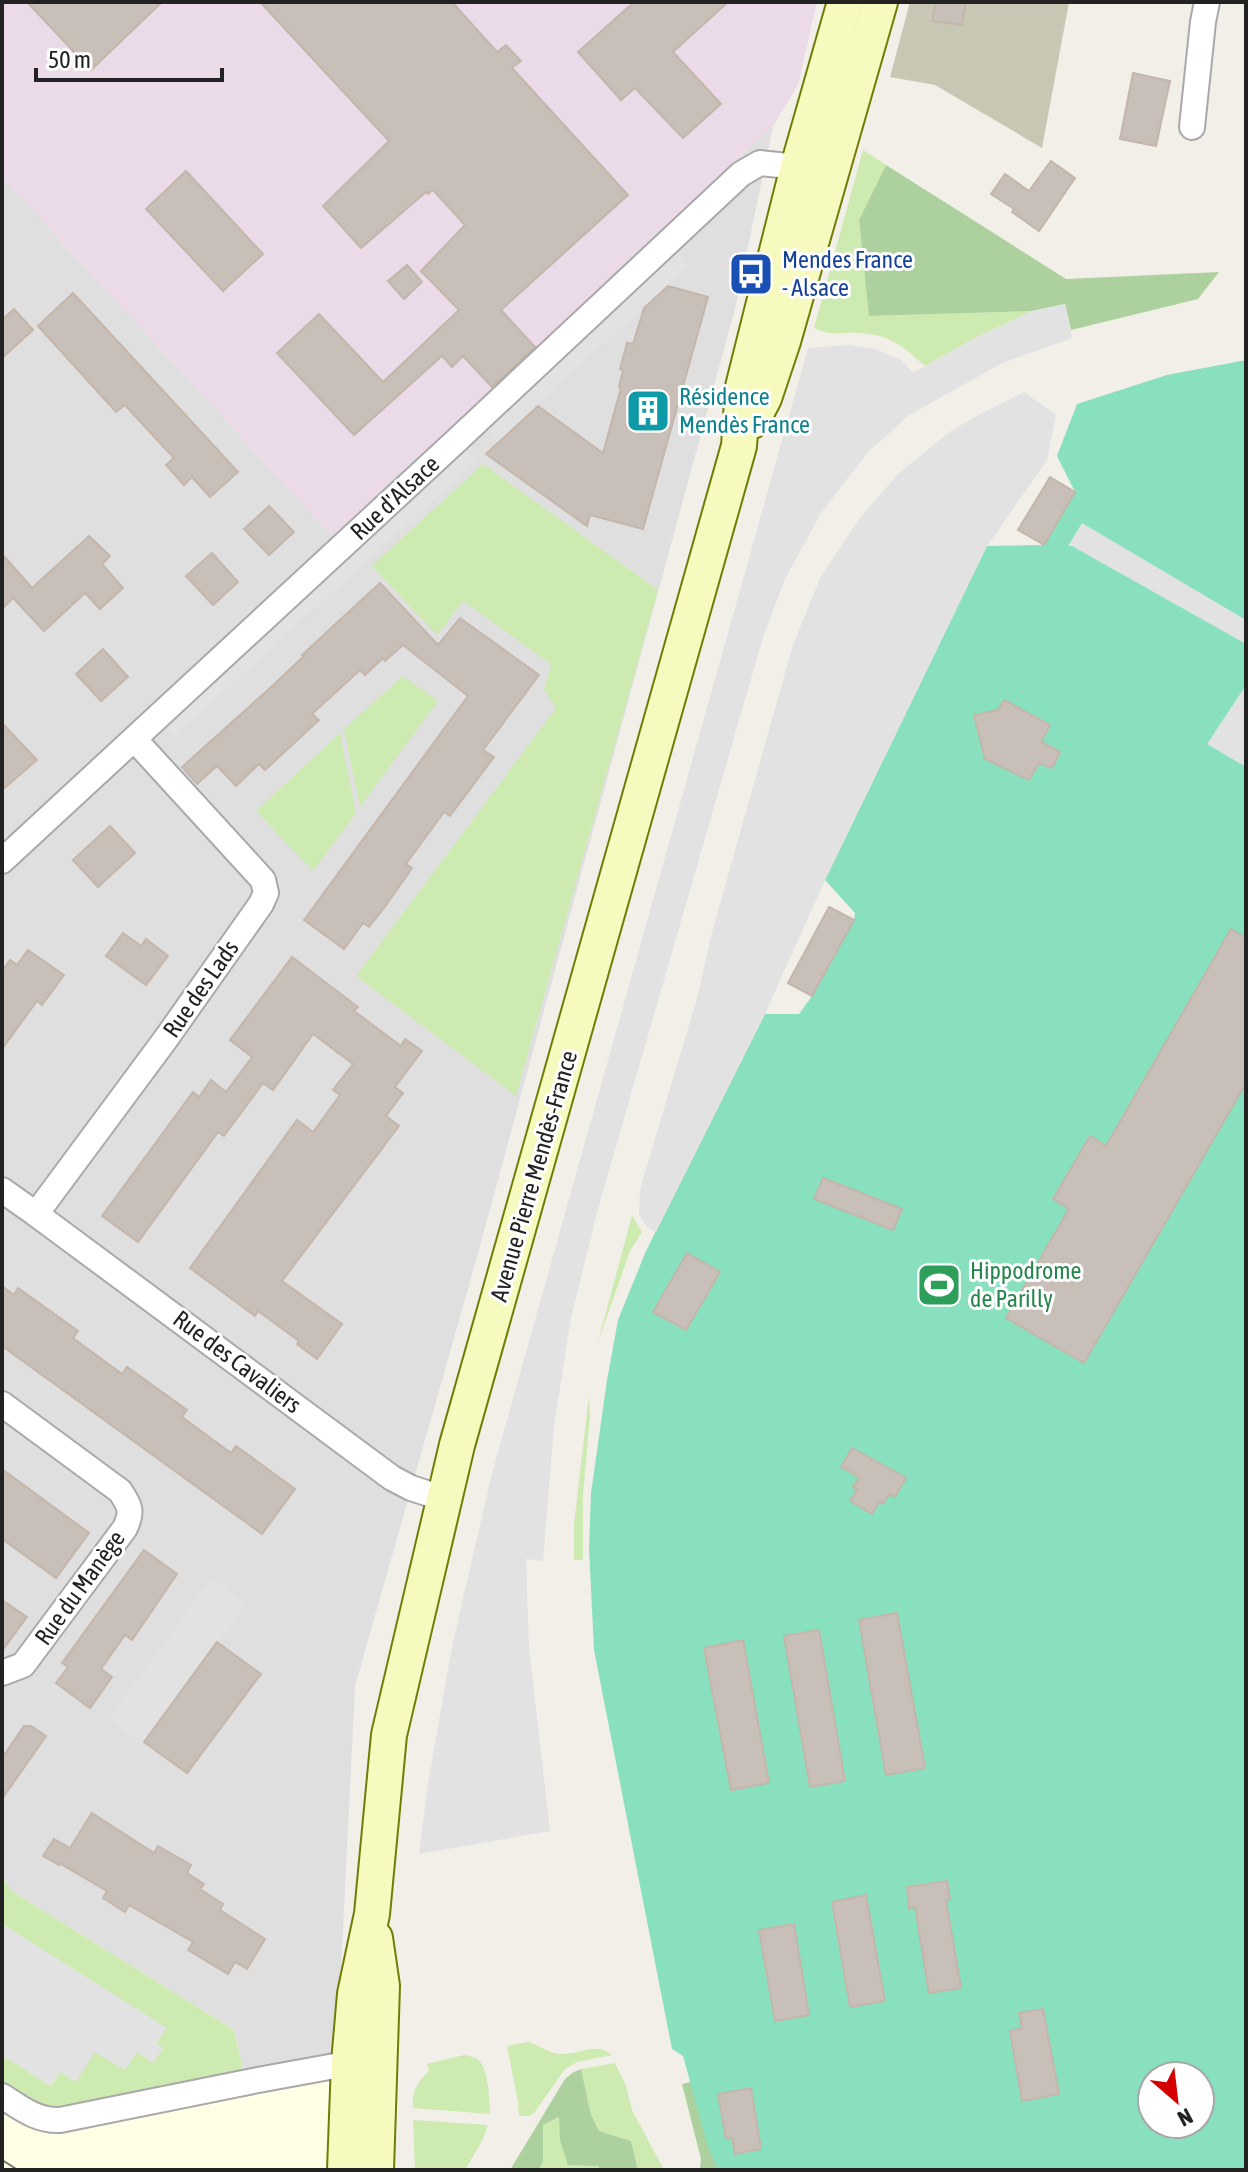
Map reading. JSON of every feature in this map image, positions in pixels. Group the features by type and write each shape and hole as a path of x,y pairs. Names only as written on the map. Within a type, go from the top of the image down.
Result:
{"main road":[{"path":"753,392 783,341 880,2"},
{"path":"753,392 798,167 844,3"},
{"name":"Avenue Pierre Mendès-France","path":"376,2170 355,1994 372,1914 389,1735 457,1445 753,392"},
{"name":"Avenue Pierre Mendès-France","path":"345,2170 364,2060"}],"street":[{"path":"1192,127 1207,2"},
{"name":"Rue d'Alsace","path":"2,861 741,174 760,163 798,167"},
{"name":"Rue des Lads","path":"36,1214 165,1040 266,893 263,880 135,740"},
{"path":"2,1190 36,1214"},
{"name":"Rue des Cavaliers","path":"36,1214 392,1478 445,1499"},
{"name":"Rue du Manège","path":"2,1404 120,1491 131,1515 125,1528 23,1665 2,1673"},
{"path":"2,2096 36,2117 48,2121 60,2120 364,2060"}],"shaded area":[{"path":"2,2 817,2 798,85 773,126 540,346 332,536 2,177"},
{"path":"910,2 1069,2 1042,148 935,85 890,77"},
{"path":"773,126 735,309 477,1257 355,1686 337,2052 243,2070 10,1890 2,1876 2,177 332,536"},
{"path":"676,252 689,265 497,442 484,428"},
{"path":"1065,304 1072,338 1002,363 908,416 868,452 821,513 786,577 764,634 597,1212 571,1318 554,1426 543,1561 526,1559 529,1647 550,1831 419,1854 452,1647 491,1477 808,348 848,345 875,349 901,360 913,373 1032,311"},
{"path":"1024,392 1056,415 1047,460 987,546 825,880 765,1014 656,1232 647,1227 639,1215 640,1189 698,995 711,936 793,645 821,576 859,519 898,474 948,433"},
{"path":"463,447 476,461 174,737 161,722"},
{"path":"1082,523 1246,620 1246,644 1068,546"},
{"path":"1246,685 1246,767 1207,744"},
{"path":"212,1578 247,1604 142,1745 108,1719"},
{"path":"2,1876 10,1890 234,2030 243,2070 337,2052 337,2170 2,2170"},
{"path":"2,1924 167,2028 156,2043 163,2048 153,2063 137,2052 125,2070 95,2052 76,2082 60,2072 51,2086 2,2055"}],"green space":[{"path":"863,150 886,165 859,220 870,316 1032,311 925,366 887,339 869,334 831,333 814,328"},
{"path":"886,165 1066,279 1219,272 1198,299 1071,330 1065,304 1032,311 869,316 859,220"},
{"name":"Hippodrome de Parilly","path":"1246,360 1246,2170 718,2170 708,2147 683,2056 672,2049 594,1650 589,1549 591,1493 618,1320 646,1251 765,1014 799,1014 854,920 855,913 825,880 987,546 1044,545 1075,492 1057,456 1077,404 1167,375"},
{"path":"483,464 658,590 516,1096 356,976 556,708 544,690 551,664 463,601 437,635 372,566"},
{"path":"403,676 438,701 360,807 344,729"},
{"path":"340,733 356,813 313,871 256,811"},
{"path":"632,1215 642,1232 630,1251 598,1342"},
{"path":"589,1396 583,1560 574,1560 574,1524"},
{"path":"2,1876 10,1890 234,2030 243,2070 56,2112 47,2111 2,2086 4,2056 51,2086 60,2072 95,2051 137,2052 156,2044 166,2028 2,1924"},
{"path":"528,2042 560,2054 600,2049 612,2055 577,2062 565,2069 534,2113 519,2116 507,2046"},
{"path":"464,2055 478,2059 483,2067 490,2114 413,2108 416,2088 429,2070 427,2064"},
{"path":"615,2063 626,2086 632,2110 664,2170 638,2170 631,2141 599,2131 591,2115 581,2069"},
{"path":"581,2069 591,2115 599,2131 631,2141 638,2170 602,2170 597,2166 568,2165 560,2140 559,2117 543,2125 543,2161 539,2170 510,2170 565,2079"},
{"path":"710,2077 735,2170 700,2170 701,2159 682,2084"},
{"path":"560,2117 560,2140 602,2170 539,2170 543,2161 543,2125"},
{"path":"413,2120 488,2125 465,2170 415,2170"}],"building":[{"path":"27,2 162,2 91,70"},
{"path":"260,2 452,2 497,52 506,45 521,61 512,68 628,195 501,310 535,347 492,387 463,356 452,367 442,356 354,435 277,353 319,314 383,382 459,310 421,271 465,225 433,190 428,194 426,192 361,248 323,206 389,141"},
{"path":"634,2 728,2 673,52 721,104 683,138 635,88 621,100 578,52"},
{"path":"936,2 966,2 962,25 932,21"},
{"path":"1133,73 1170,81 1156,146 1120,139"},
{"path":"1051,161 1075,178 1039,231 991,194 1005,174 1029,191"},
{"path":"186,171 263,254 223,291 146,209"},
{"path":"407,265 422,282 404,299 388,281"},
{"name":"Résidence Mendès France","path":"668,286 708,297 643,529 590,515 587,526 486,454 538,406 603,453 621,388 623,370 620,369 627,343 633,344 644,308"},
{"path":"73,293 238,472 210,497 192,477 184,485 166,465 174,458 125,405 116,412 38,326"},
{"path":"14,309 33,330 2,358 2,320"},
{"path":"1050,477 1075,492 1044,545 1018,530"},
{"path":"269,506 294,532 269,555 244,529"},
{"path":"89,536 110,556 102,564 123,588 100,609 85,593 44,631 13,598 2,609 2,554 32,588"},
{"path":"212,553 238,582 213,605 186,576"},
{"path":"380,583 438,645 460,618 539,675 483,750 494,757 450,816 444,812 406,864 412,868 384,908 369,927 363,923 344,949 304,920 468,696 403,645 365,675 360,670 312,714 319,720 265,770 259,764 236,786 217,766 197,784 182,767"},
{"path":"103,649 128,677 101,701 76,674"},
{"path":"1004,700 1050,725 1041,742 1060,752 1052,768 1039,763 1029,780 985,759 974,715 998,710"},
{"path":"2,723 37,760 2,790"},
{"path":"110,826 135,853 98,887 73,860"},
{"path":"829,907 854,920 812,996 788,983"},
{"path":"1231,929 1246,938 1246,1083 1084,1363 1006,1318 1069,1209 1053,1199 1090,1136 1106,1146"},
{"path":"123,933 141,946 146,939 168,956 146,985 106,956"},
{"path":"28,950 64,975 42,1005 37,1001 2,1049 2,971 10,960 17,965"},
{"path":"292,957 358,1007 354,1011 401,1046 405,1039 422,1051 395,1087 403,1093 386,1116 399,1126 282,1281 342,1324 317,1359 297,1344 299,1341 258,1311 255,1316 190,1268 297,1120 313,1132 340,1095 333,1090 353,1064 313,1034 273,1090 263,1083 224,1136 218,1132 138,1242 102,1216 193,1092 199,1097 211,1080 226,1092 252,1057 230,1040"},
{"path":"823,1178 902,1209 893,1230 814,1199"},
{"path":"687,1253 720,1272 686,1330 653,1312"},
{"path":"2,1286 14,1295 18,1288 78,1331 73,1338 122,1374 127,1367 187,1410 182,1417 231,1453 236,1446 295,1489 262,1534 2,1346"},
{"path":"852,1448 906,1478 895,1497 889,1494 883,1504 879,1502 872,1514 850,1501 857,1490 853,1487 859,1477 841,1467"},
{"path":"2,1469 89,1533 56,1578 2,1539"},
{"path":"144,1550 177,1574 132,1640 125,1635 101,1669 112,1677 90,1708 56,1683 68,1667 62,1663"},
{"path":"2,1600 27,1617 2,1651"},
{"path":"897,1613 925,1768 886,1775 859,1620"},
{"path":"819,1630 845,1781 810,1787 784,1636"},
{"path":"743,1640 769,1783 731,1790 704,1648"},
{"path":"217,1642 261,1674 187,1773 144,1742"},
{"path":"24,1726 31,1726 46,1736 2,1799 2,1758"},
{"path":"92,1813 154,1853 158,1846 191,1865 187,1873 204,1884 200,1889 223,1904 220,1910 265,1939 247,1969 235,1962 228,1974 188,1950 193,1942 129,1905 125,1912 103,1898 107,1891 62,1862 59,1865 43,1856 54,1839 70,1848"},
{"path":"947,1881 950,1899 946,1900 961,1988 929,1993 915,1907 909,1908 907,1887"},
{"path":"866,1895 885,2001 850,2007 832,1902"},
{"path":"794,1924 809,2015 775,2021 759,1930"},
{"path":"1043,2009 1059,2094 1022,2101 1010,2031 1022,2028 1019,2013"},
{"path":"751,2088 761,2149 735,2154 732,2138 726,2139 718,2094"}],"tram line":[{"path":"2,2160 18,2170"}],"place":[{"name":"Mendes France - Alsace","path":"751,274"},
{"name":"Résidence Mendès France","path":"648,411"},
{"name":"Hippodrome de Parilly","path":"939,1285"}]}
